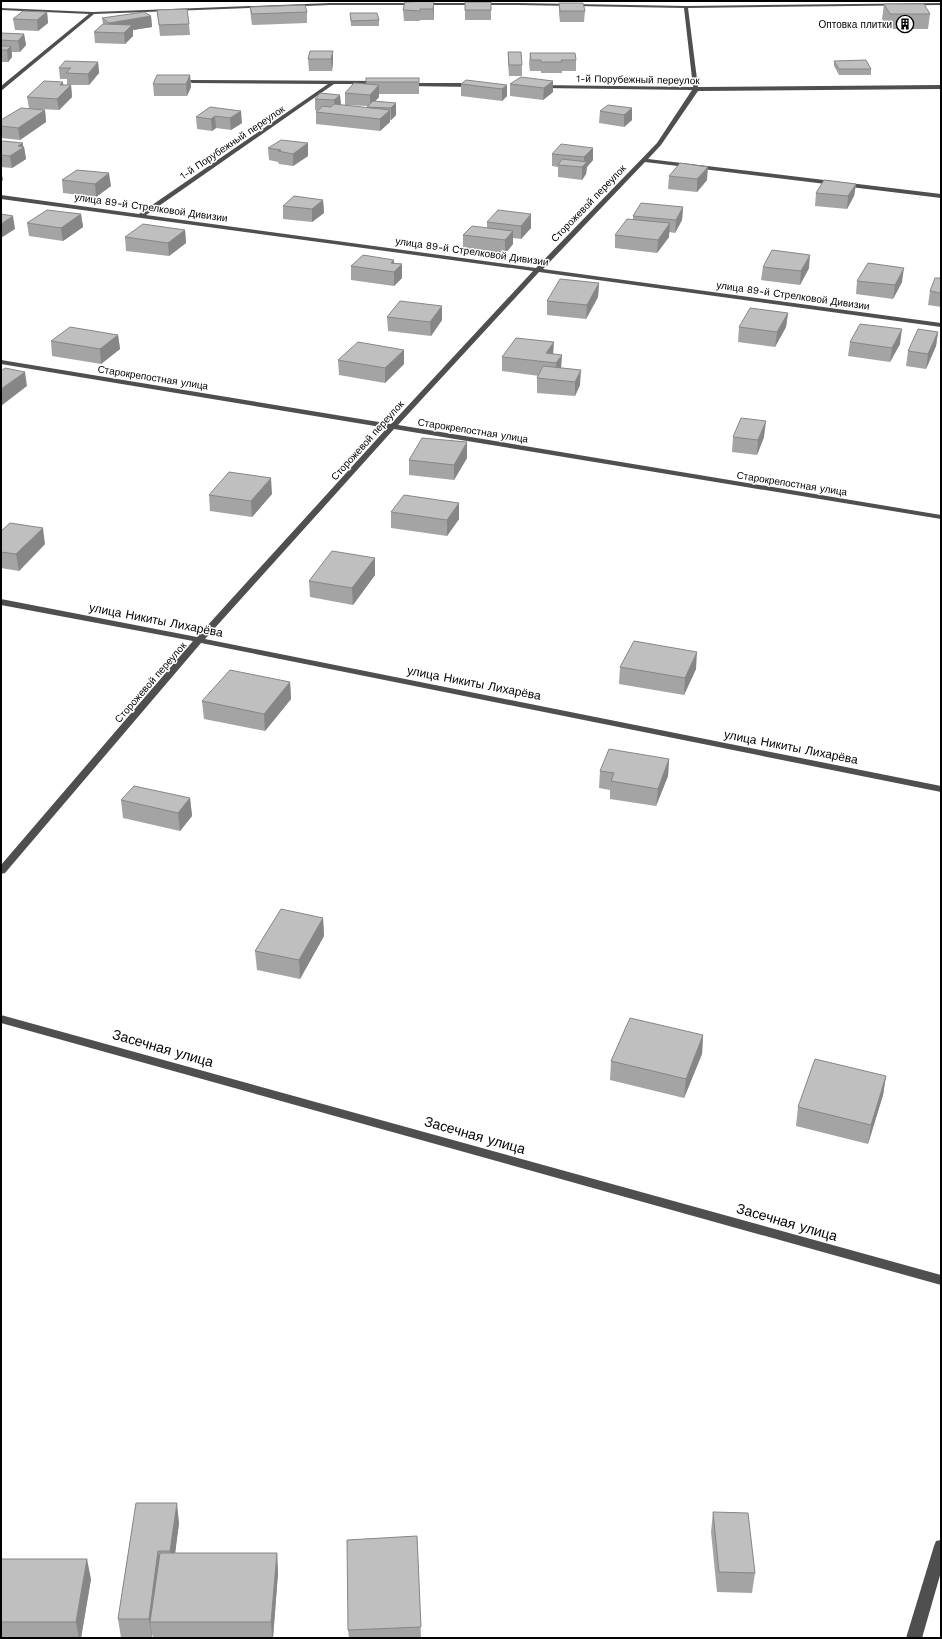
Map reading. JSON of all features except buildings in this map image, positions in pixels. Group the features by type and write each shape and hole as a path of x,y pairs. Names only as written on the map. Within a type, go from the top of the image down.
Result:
{"street":[{"path":"1,9 93,13 330,4 519,4 686,7 941,4"},
{"path":"686,7 696,89"},
{"path":"1,89 93,13"},
{"path":"192,81 382,83"},
{"name":"1-й Порубежный переулок","path":"140,216 334,82"},
{"path":"397,84 476,85"},
{"name":"1-й Порубежный переулок","path":"531,86 696,89 941,87"},
{"name":"Сторожевой переулок","path":"1,871 199,640 392,427 538,269 659,144 696,89"},
{"path":"644,160 941,196"},
{"name":"улица 89-й Стрелковой Дивизии","path":"1,197 941,325"},
{"name":"Старокрепостная улица","path":"1,362 941,517"},
{"name":"улица Никиты Лихарёва","path":"1,602 199,640 941,789"},
{"name":"Засечная улица","path":"1,1019 941,1280"},
{"path":"914,1638 941,1546"}],"place":[{"name":"Оптовка плитки","path":"905,24"}]}
